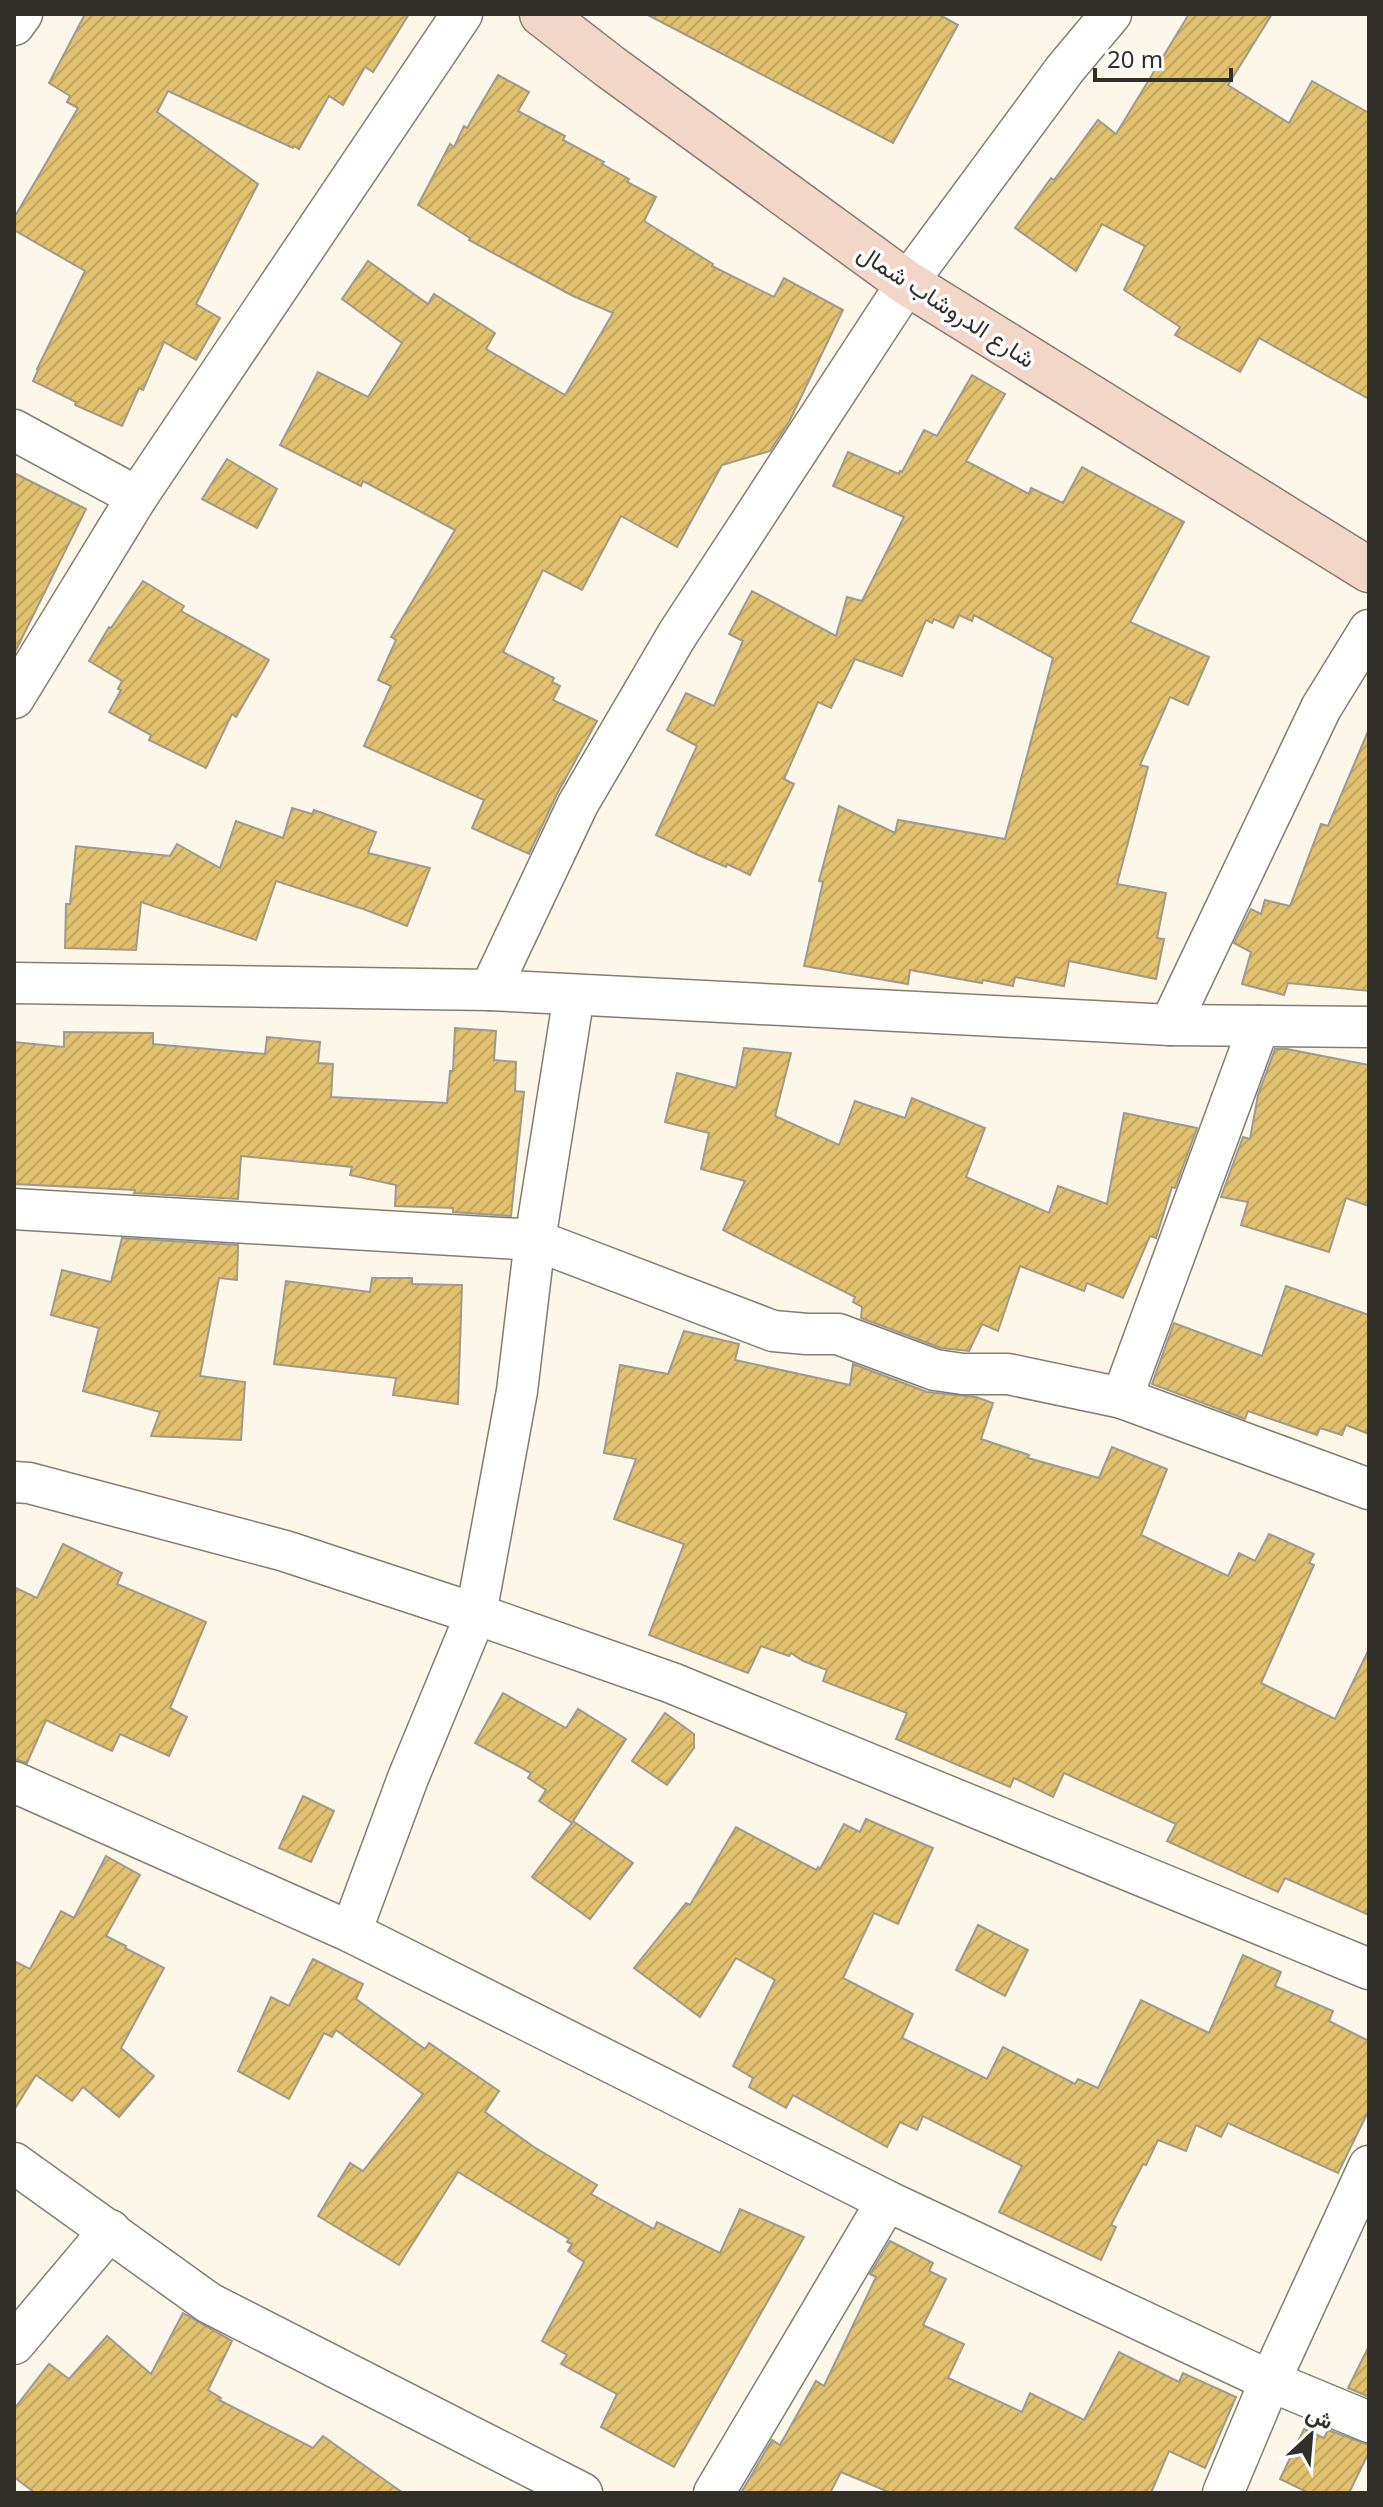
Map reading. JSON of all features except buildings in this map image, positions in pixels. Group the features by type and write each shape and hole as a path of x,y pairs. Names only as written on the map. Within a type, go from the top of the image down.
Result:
{"street":[{"path":"14,25 22,14"},
{"path":"14,698 137,497 462,14"},
{"name":"شارع الدروشاب شمال","path":"542,14 907,283 1369,570"},
{"path":"490,990 578,804 677,635 907,283 1065,69 1111,14"},
{"path":"14,430 137,497"},
{"path":"1170,1025 1321,708 1369,630"},
{"path":"14,983 490,990 1170,1025 1369,1027"},
{"path":"351,1932 408,1778 476,1614 517,1391 535,1240 574,995"},
{"path":"1122,1398 1259,1026"},
{"path":"14,1209 535,1240 773,1331 838,1334 935,1370 963,1374 1008,1374 1122,1398 1369,1489"},
{"path":"14,1482 29,1483 285,1551 672,1683 1369,1969"},
{"path":"14,1782 351,1932 887,2201 1270,2381 1369,2422"},
{"path":"14,2163 209,2303 582,2493"},
{"path":"1223,2493 1270,2381 1369,2166"},
{"path":"714,2493 887,2201"},
{"path":"14,2344 110,2230"}]}
